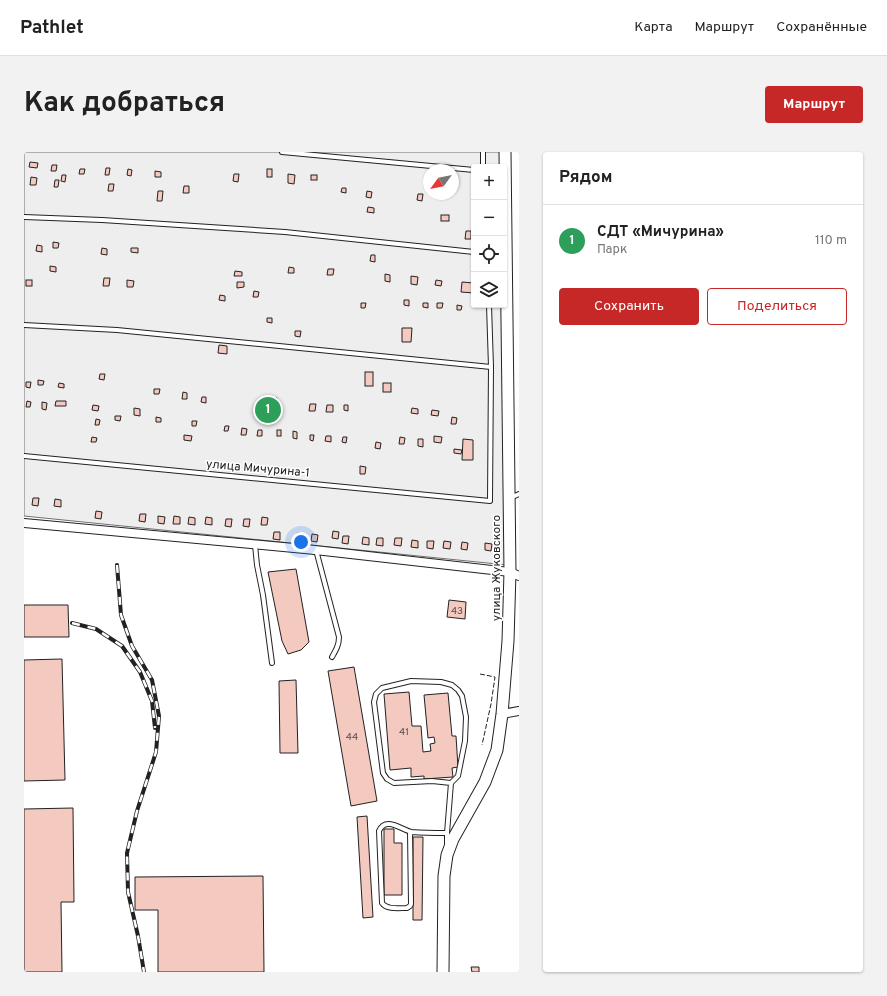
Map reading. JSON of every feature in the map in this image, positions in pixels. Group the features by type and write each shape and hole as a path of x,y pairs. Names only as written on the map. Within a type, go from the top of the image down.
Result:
{"main road":[{"name":"улица Жуковского","path":"443,972 444,876 447,855 452,839 485,782 497,750 502,714 514,574 514,496 504,152"}],"street":[{"path":"24,523 315,550 514,574"},
{"path":"502,714 519,711"}],"lane":[{"path":"282,152 471,170"},
{"path":"482,164 483,152"},
{"path":"24,217 102,220 285,232 471,252"},
{"path":"24,325 117,330 490,367 489,308"},
{"name":"улица Мичурина-1","path":"24,456 490,501 490,367"},
{"path":"255,544 272,663"},
{"path":"315,550 340,637 339,644 332,657"},
{"path":"447,855 447,833 451,783 458,776 465,741 466,717 462,696 452,684 441,682 411,681 382,688 376,694 374,702 383,773 387,779 394,783 432,781 451,783"},
{"path":"410,832 411,904 407,908 387,908 382,903 381,827 390,824 396,825 410,832 447,833"}],"shaded area":[{"path":"24,152 503,152 504,164 471,164 471,308 504,308 507,565 24,516"}],"building":[{"path":"30,162 38,163 37,168 29,167"},
{"path":"52,165 57,165 56,171 51,171"},
{"path":"106,168 110,168 109,175 105,175"},
{"path":"80,169 85,169 84,174 79,174"},
{"path":"128,169 132,170 131,176 127,175"},
{"path":"267,169 272,169 272,177 267,177"},
{"path":"155,171 161,172 161,177 155,177"},
{"path":"234,174 239,174 238,182 233,181"},
{"path":"288,174 295,175 294,184 288,183"},
{"path":"62,175 66,175 65,182 61,181"},
{"path":"311,175 317,175 317,180 311,180"},
{"path":"31,177 37,178 36,185 30,185"},
{"path":"55,180 59,180 58,187 54,187"},
{"path":"109,184 114,184 113,191 108,191"},
{"path":"184,186 189,186 189,193 183,193"},
{"path":"342,188 346,188 346,193 341,192"},
{"path":"158,191 163,191 162,201 157,201"},
{"path":"367,191 372,192 371,198 366,197"},
{"path":"418,194 423,194 422,201 417,200"},
{"path":"368,207 374,208 374,213 367,212"},
{"path":"441,215 449,215 449,221 441,221"},
{"path":"466,231 471,231 471,239 465,239"},
{"path":"53,242 59,243 58,248 53,248"},
{"path":"37,245 42,246 42,252 36,251"},
{"path":"102,248 107,249 107,255 101,254"},
{"path":"131,248 138,248 138,253 131,252"},
{"path":"371,255 375,255 375,262 370,261"},
{"path":"50,266 56,267 56,272 50,271"},
{"path":"289,267 294,268 294,273 288,273"},
{"path":"328,269 334,269 333,275 327,275"},
{"path":"235,271 242,272 242,276 234,276"},
{"path":"385,274 390,275 390,282 385,281"},
{"path":"411,276 418,277 417,285 411,284"},
{"path":"104,278 110,278 109,286 103,286"},
{"path":"26,280 32,280 32,286 26,286"},
{"path":"127,280 134,281 133,287 127,287"},
{"path":"436,280 442,281 441,286 435,285"},
{"path":"237,282 244,282 244,287 237,288"},
{"path":"462,282 471,283 471,293 461,292"},
{"path":"254,291 259,292 258,297 253,297"},
{"path":"220,295 225,296 225,301 219,300"},
{"path":"404,300 409,300 409,306 404,305"},
{"path":"361,303 366,303 365,308 361,308"},
{"path":"423,303 428,303 428,308 423,307"},
{"path":"437,303 443,303 442,308 437,308"},
{"path":"457,305 462,306 461,310 457,310"},
{"path":"267,318 272,318 272,323 267,322"},
{"path":"402,328 412,328 411,342 402,342"},
{"path":"295,331 301,331 300,337 295,336"},
{"path":"219,345 227,346 227,354 218,353"},
{"path":"365,372 373,372 373,386 365,386"},
{"path":"100,374 105,374 104,380 99,379"},
{"path":"38,380 44,381 43,385 38,385"},
{"path":"26,382 31,382 30,388 26,387"},
{"path":"59,383 64,384 64,388 58,387"},
{"path":"383,383 391,383 391,392 383,392"},
{"path":"154,389 160,389 159,394 154,394"},
{"path":"183,392 187,393 187,399 182,399"},
{"path":"202,397 206,397 206,403 201,402"},
{"path":"272,397 277,398 277,404 271,403"},
{"path":"27,401 31,402 30,407 26,407"},
{"path":"56,401 66,401 66,406 55,406"},
{"path":"42,402 47,403 46,410 42,409"},
{"path":"310,404 316,404 315,411 309,411"},
{"path":"93,405 99,406 98,411 92,410"},
{"path":"327,405 333,405 333,412 326,412"},
{"path":"344,405 348,405 348,411 344,410"},
{"path":"134,408 140,409 140,416 134,415"},
{"path":"412,408 418,409 418,414 411,413"},
{"path":"432,410 439,411 438,416 431,415"},
{"path":"115,416 121,416 120,421 115,420"},
{"path":"156,417 161,418 161,422 156,422"},
{"path":"452,417 457,418 456,424 451,424"},
{"path":"96,419 100,420 99,425 95,425"},
{"path":"192,421 197,421 196,426 192,426"},
{"path":"225,426 229,426 228,431 224,431"},
{"path":"242,428 247,429 246,435 241,435"},
{"path":"258,430 262,430 262,436 257,436"},
{"path":"277,430 281,430 281,436 277,436"},
{"path":"293,431 297,432 297,439 293,438"},
{"path":"184,435 192,436 191,441 184,440"},
{"path":"310,435 314,435 313,441 310,440"},
{"path":"326,436 331,436 331,442 325,441"},
{"path":"434,436 442,437 441,443 434,442"},
{"path":"92,437 97,438 96,442 91,442"},
{"path":"343,437 347,437 346,443 342,442"},
{"path":"400,437 405,438 404,444 399,444"},
{"path":"418,439 423,439 423,447 418,446"},
{"path":"463,439 473,440 473,460 462,460"},
{"path":"376,442 381,443 380,449 375,448"},
{"path":"454,449 462,450 461,454 454,453"},
{"path":"360,466 366,467 365,474 360,474"},
{"path":"33,498 39,498 38,506 32,505"},
{"path":"55,499 61,500 61,507 54,506"},
{"path":"96,511 102,512 101,519 95,518"},
{"path":"140,514 146,514 145,522 139,521"},
{"path":"158,516 165,517 164,524 158,523"},
{"path":"174,516 180,517 180,524 173,524"},
{"path":"189,517 195,518 195,525 188,524"},
{"path":"206,517 212,518 212,525 205,524"},
{"path":"262,517 268,518 267,525 261,525"},
{"path":"226,519 232,519 231,527 225,526"},
{"path":"244,519 250,519 249,527 243,526"},
{"path":"333,531 339,532 338,539 332,538"},
{"path":"274,532 280,532 280,540 273,539"},
{"path":"297,533 303,534 303,541 296,541"},
{"path":"312,534 318,535 317,542 311,541"},
{"path":"343,536 349,536 348,544 342,543"},
{"path":"363,537 369,538 369,545 362,544"},
{"path":"377,538 383,538 383,546 376,545"},
{"path":"395,538 402,538 401,546 394,545"},
{"path":"412,540 418,541 418,548 411,547"},
{"path":"427,541 434,541 433,549 427,548"},
{"path":"444,541 451,542 450,549 443,548"},
{"path":"462,542 468,543 467,550 461,549"},
{"path":"485,543 492,544 491,551 485,550"},
{"path":"296,569 309,642 301,650 288,654 282,641 268,572"},
{"path":"449,600 466,602 465,619 447,617"},
{"path":"24,605 68,605 69,637 24,637"},
{"path":"62,659 65,780 24,781 24,660"},
{"path":"354,667 377,801 351,806 328,671"},
{"path":"296,680 298,753 280,753 279,681"},
{"path":"409,692 412,726 421,726 423,752 431,751 430,744 435,743 434,737 428,738 424,695 448,693 452,736 456,736 458,767 452,768 453,777 424,779 424,776 411,777 411,768 390,770 384,694"},
{"path":"73,808 74,902 61,902 62,972 24,972 24,809"},
{"path":"367,816 373,917 363,918 357,817"},
{"path":"384,829 394,829 394,843 402,843 402,895 384,895"},
{"path":"413,837 423,837 422,920 413,920"},
{"path":"263,876 264,972 158,972 158,910 135,910 135,877"},
{"path":"471,967 479,967 479,972 472,972"}],"railway":[{"path":"117,565 121,615 132,646 152,680 159,716 156,752 137,811 127,853 128,892 144,972"},
{"path":"72,623 96,629 122,646 140,672 152,701 155,728"}],"fence":[{"path":"480,674 495,677 482,745"}],"place":[{"name":"СДТ «Мичурина»","path":"268,410"}]}
